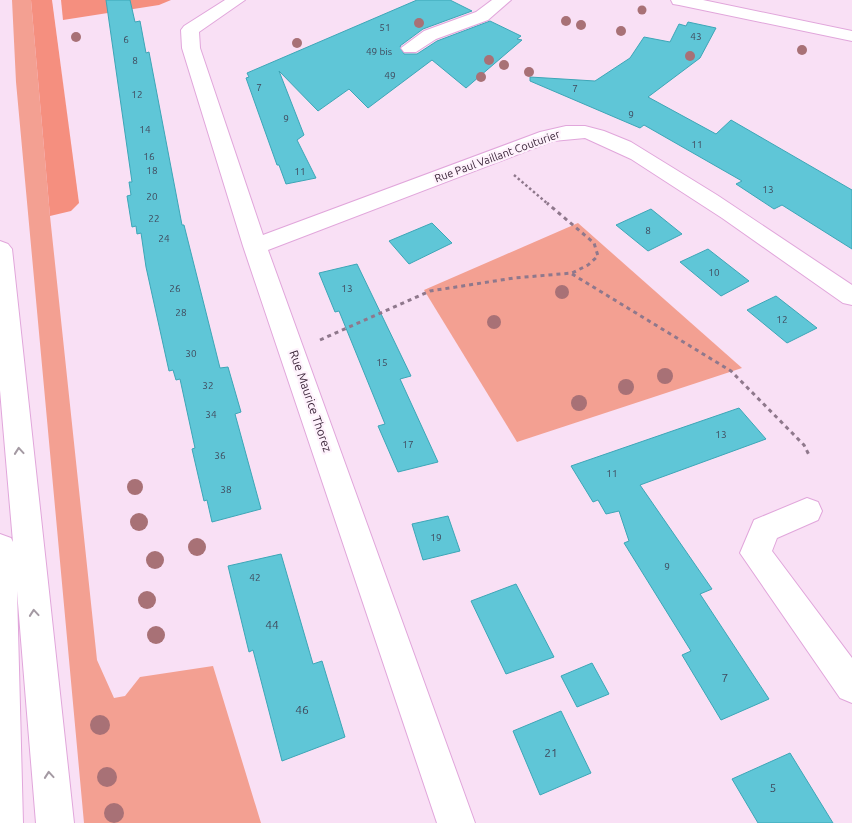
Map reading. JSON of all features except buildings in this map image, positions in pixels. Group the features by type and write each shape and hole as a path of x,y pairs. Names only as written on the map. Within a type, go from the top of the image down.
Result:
{"street":[{"name":"Rue Maurice Thorez","path":"237,0 190,30 189,38 255,246 456,823"},
{"path":"410,48 430,35 482,16 503,0"},
{"path":"680,0 852,36"},
{"name":"Rue Paul Vaillant Couturier","path":"255,246 561,132 585,132 599,136 668,173 786,249 852,297"},
{"path":"0,249 55,823"},
{"path":"807,511 765,529 756,553 852,686"},
{"path":"0,548 4,823"}],"path":[{"path":"292,348 315,342 430,291 514,278 572,273 588,265 598,256 594,243 493,156"},
{"path":"572,273 731,372 804,445 810,458"}],"shaded area":[{"path":"12,0 31,0 50,216 97,660 114,698 125,696 140,677 213,666 261,823 84,823 16,82"},
{"path":"31,0 52,0 79,203 71,211 50,216"},
{"path":"61,0 171,0 159,5 63,20"},
{"path":"578,223 742,368 517,442 424,290"}]}
